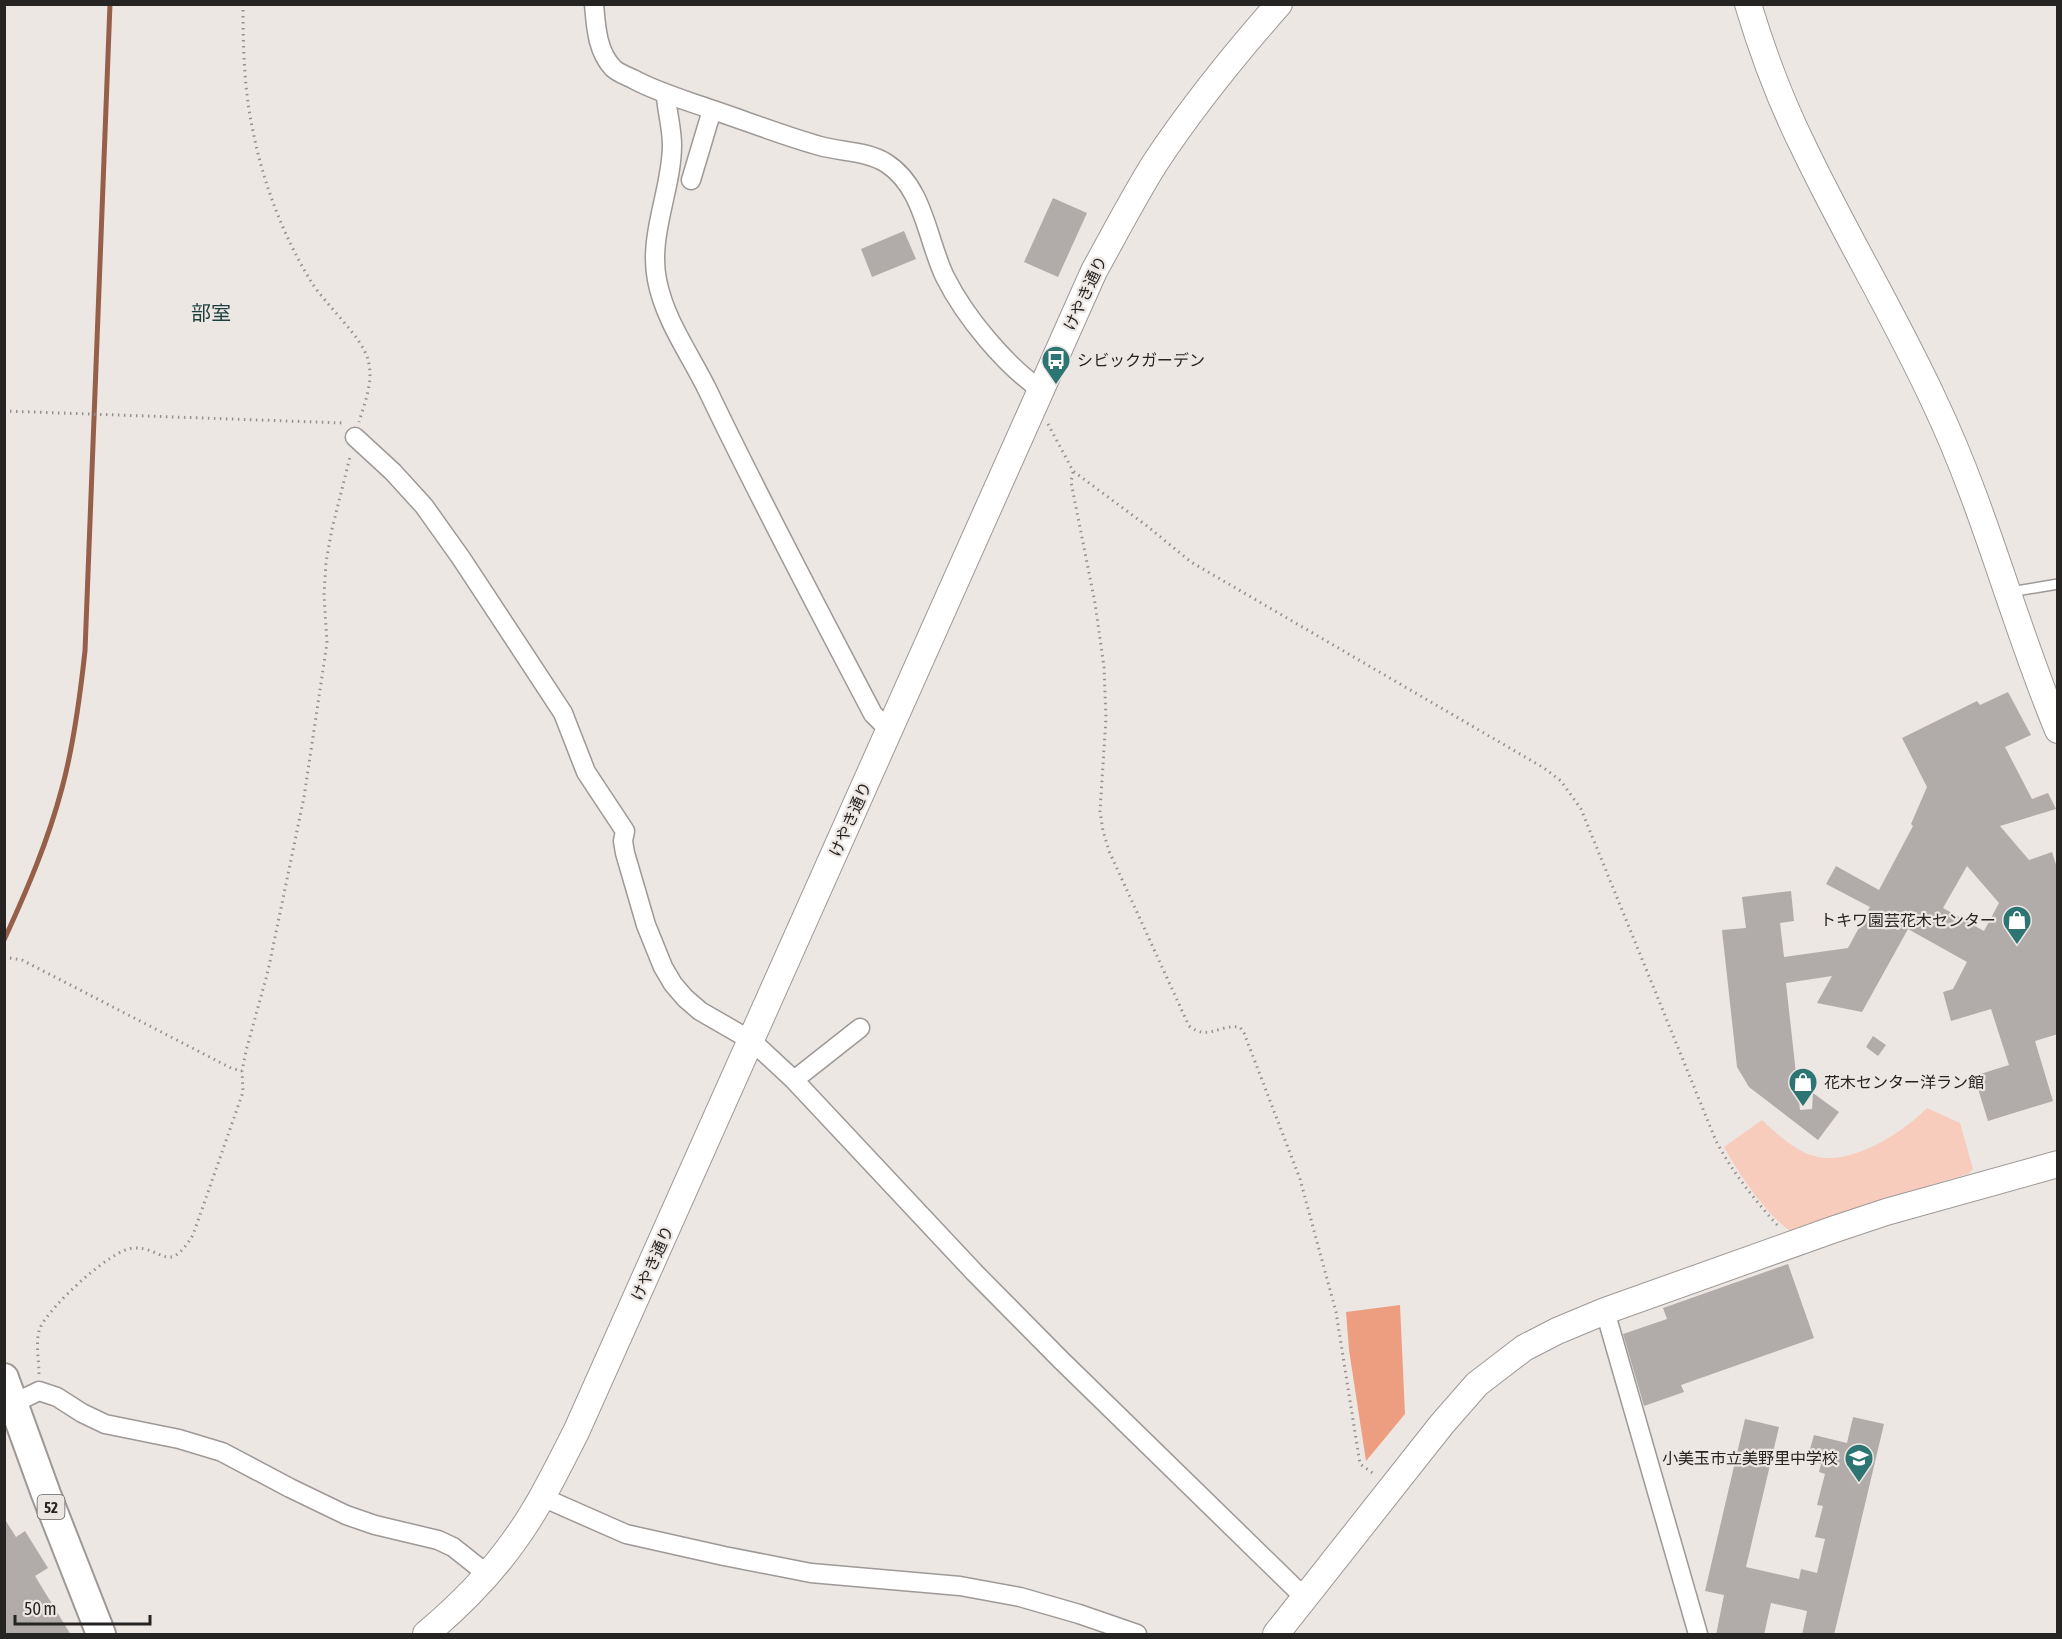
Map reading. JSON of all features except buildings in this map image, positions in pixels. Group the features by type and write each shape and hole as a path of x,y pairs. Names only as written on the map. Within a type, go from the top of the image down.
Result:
{"main road":[{"name":"52","path":"8,1396 101,1635"}],"street":[{"path":"594,4 600,48 615,69 666,96 797,140 872,156 897,171 915,198 943,272 973,322 1023,378 1037,400"},
{"name":"けやき通り","path":"426,1635 487,1574 514,1541 542,1497 576,1432 1094,271 1155,164 1192,110 1279,4"},
{"path":"1748,4 1761,47 1804,148 1893,318 1959,454 2040,687 2058,730"},
{"path":"666,96 672,146 661,208 656,277 668,317 703,380 752,481 873,714 889,730"},
{"path":"691,180 712,110"},
{"path":"356,431 423,506 461,558 563,713 586,772 625,831 623,841 625,853 646,925 663,967 673,984 700,1011 752,1041 795,1080 982,1280 1305,1598"},
{"path":"795,1080 860,1028"},
{"path":"1276,1635 1470,1392 1524,1348 1548,1335 1605,1311 1789,1245 1886,1212 2058,1164"},
{"path":"1605,1311 1698,1635"},
{"path":"8,1396 39,1390 57,1397 105,1424 179,1439 222,1452 346,1515 375,1525 438,1540 453,1547 487,1574"},
{"path":"542,1497 626,1534 811,1573 960,1586 1020,1597 1079,1614 1137,1635"}],"lane":[{"path":"2007,592 2058,584"}],"path":[{"path":"39,1390 38,1336 45,1320 96,1268 121,1251 134,1248 168,1257 177,1255 185,1248 193,1235 233,1124 243,1092 242,1071 268,971 304,797 327,643 324,595 326,562 332,529 369,388 368,359 361,344 312,284 272,197 253,131 243,52 243,4"},
{"path":"1037,400 1073,471 1191,562 1544,768 1561,781 1581,809 1716,1141 1750,1195 1782,1231 1789,1245"},
{"path":"4,411 341,422 356,431"},
{"path":"1073,471 1071,482 1095,603 1104,667 1106,718 1100,811 1109,851 1189,1026 1203,1034 1232,1026 1240,1027 1244,1033 1300,1179 1310,1212 1336,1312 1360,1464 1393,1487"},
{"path":"4,957 22,960 231,1068 242,1071"}],"shaded area":[{"path":"1927,1108 1960,1123 1973,1169 1968,1174 1873,1202 1790,1231 1762,1204 1724,1147 1762,1120 1790,1144 1806,1153 1824,1158 1838,1157 1880,1143 1906,1126"},
{"path":"1400,1305 1405,1414 1366,1461 1349,1350 1346,1312"}],"waterway":[{"path":"4,940 36,865 56,808 73,737 85,651 110,4"}],"place":[{"name":"シビックガーデン","path":"1056,386"},
{"name":"トキワ園芸花木センター","path":"2017,946"},
{"name":"花木センター洋ラン館","path":"1803,1108"},
{"name":"小美玉市立美野里中学校","path":"1859,1484"}],"district":[{"name":"部室","path":"211,312"}]}
